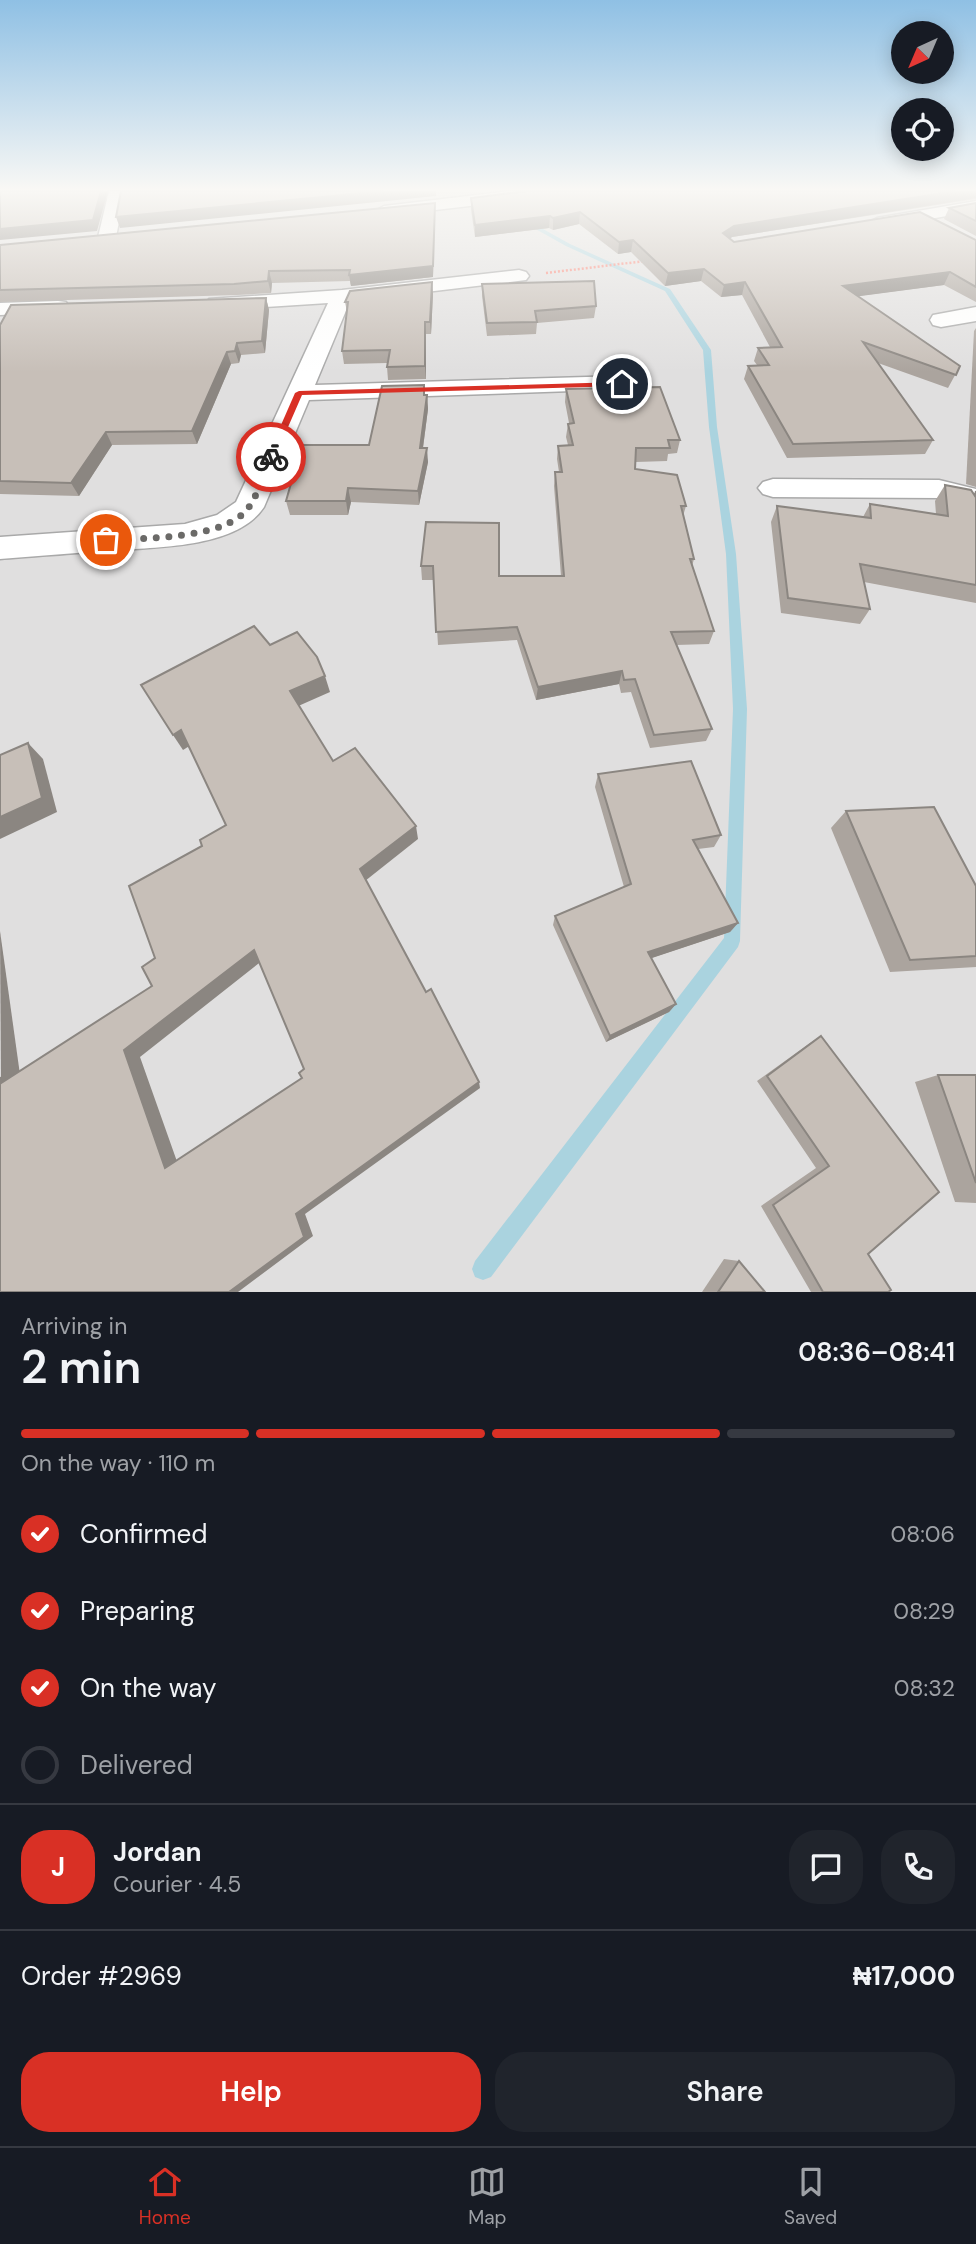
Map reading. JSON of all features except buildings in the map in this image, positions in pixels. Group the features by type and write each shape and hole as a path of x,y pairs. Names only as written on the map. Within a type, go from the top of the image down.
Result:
{"street":[{"path":"198,304 342,296 519,276"},
{"path":"0,548 186,534 228,523 240,516 249,507 342,296"},
{"path":"0,309 82,306"},
{"path":"941,320 976,314"},
{"path":"299,393 622,384"},
{"path":"773,488 939,489 976,498"}],"path":[{"path":"519,276 657,260"}],"shaded area":[{"path":"0,251 976,251 976,1292 0,1292"}],"waterway":[{"path":"483,1269 732,941 740,709 731,554 713,427 707,350 668,290 582,251"}],"way so far":[{"path":"106,540 186,534 228,523 249,507 271,457"}],"route":[{"path":"271,457 299,393 622,384"}]}
